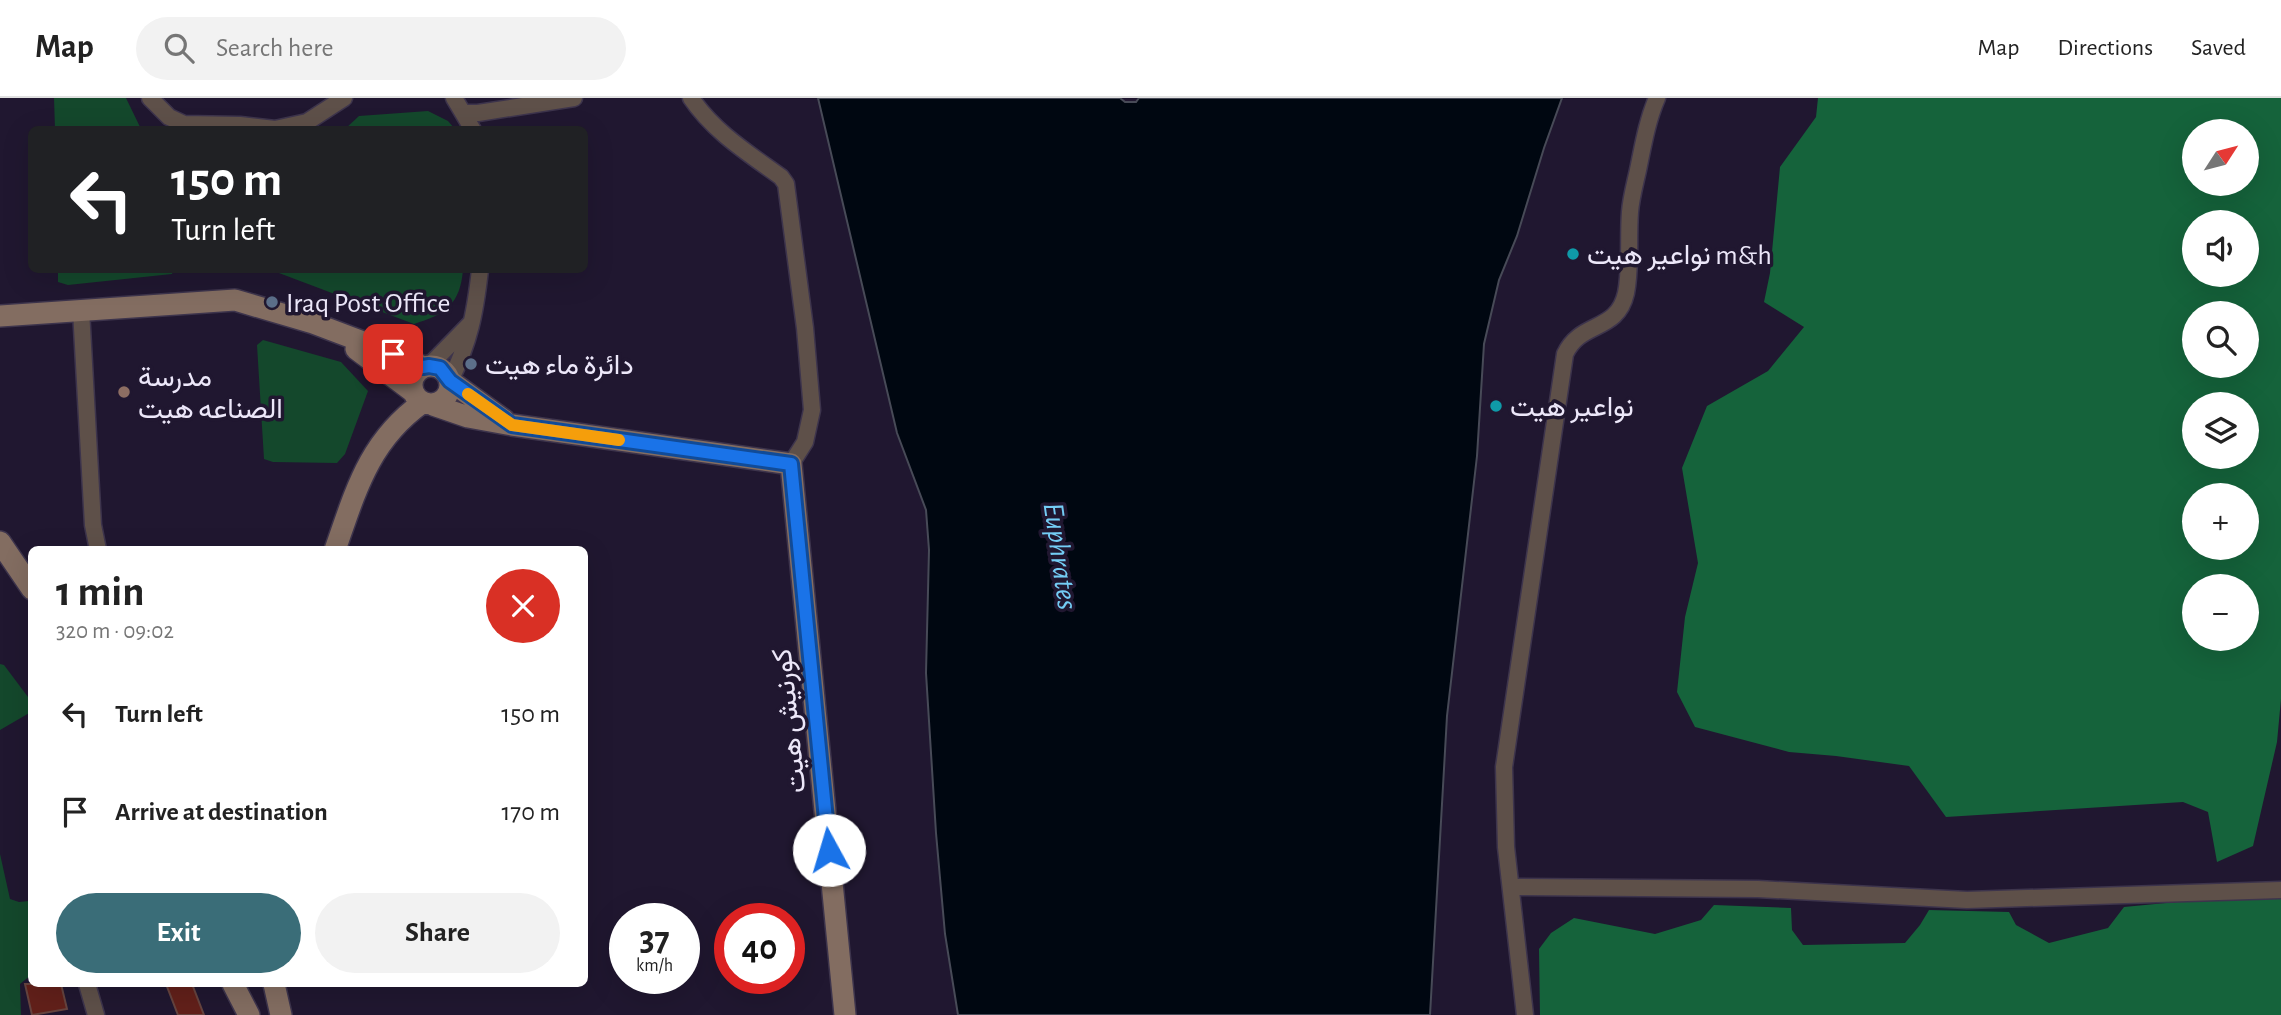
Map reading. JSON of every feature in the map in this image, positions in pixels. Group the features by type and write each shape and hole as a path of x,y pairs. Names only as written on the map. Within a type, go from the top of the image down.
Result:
{"street":[{"path":"150,98 169,117 184,124 249,126"},
{"path":"289,126 307,122 344,98"},
{"path":"454,98 471,126"},
{"path":"464,113 574,98"},
{"path":"335,333 422,400 452,413 512,425 791,464 805,442 812,410 805,328 786,184 723,136 691,98"},
{"path":"1525,1015 1506,847 1504,767 1565,354 1570,342 1579,334 1611,321 1626,293 1630,209 1650,116 1657,98"},
{"path":"337,546 370,458 396,424 422,400 447,397 450,381 464,351 474,319 480,273"},
{"path":"0,316 235,299 313,323 426,367 440,368 450,381 512,425"},
{"path":"81,310 93,525 97,546"},
{"path":"422,400 411,385 414,374 426,367 474,319"},
{"name":"كورنيش هيت","path":"791,464 845,1015"},
{"path":"0,542 28,583"},
{"path":"1511,887 1758,889 1967,900 2281,890"},
{"path":"89,987 96,1015"},
{"path":"234,987 248,1015"},
{"path":"275,987 281,1015"}],"green space":[{"path":"54,98 126,98 140,126 55,126"},
{"path":"1818,98 2281,98 2281,699 2277,742 2253,846 2217,862 2208,812 2183,802 1946,817 1909,766 1789,752 1695,727 1677,692 1685,617 1698,563 1682,468 1707,406 1768,371 1804,327 1764,302 1770,273 1780,167 1816,117"},
{"path":"428,111 452,126 348,126 359,116"},
{"path":"58,273 172,273 68,285 58,282"},
{"path":"279,273 462,273 459,291 449,306 435,316 414,324"},
{"path":"263,340 341,362 368,391 345,454 337,463 273,462 264,459 257,345"},
{"path":"0,664 4,665 28,697 28,714 0,730"},
{"path":"0,854 10,899 28,901 28,977 20,984 21,1015 0,1015"},
{"path":"2281,892 2281,1015 1540,1015 1539,949 1551,933 1574,918 1655,934 1701,920 1714,905 1791,908 1792,930 1803,945 1905,943 1929,910 2009,912 2016,925 2049,943 2108,928 2124,907"}],"water":[{"name":"Euphrates","path":"818,98 1120,98 1125,102 1136,102 1139,98 1562,98 1517,236 1499,280 1484,344 1477,456 1447,716 1430,1015 958,1015 945,934 936,833 926,673 929,550 926,510 897,433"}],"building":[{"path":"25,984 28,984 28,987 62,987 67,1009 32,1015"},
{"path":"167,987 193,987 204,1015 178,1015"}],"slow traffic":[{"path":"468,394 512,425 619,440"}],"place":[{"name":"نواعير هيت m&h","path":"1573,254"},
{"name":"Iraq Post Office","path":"272,302"},
{"name":"دائرة ماء هيت","path":"471,364"},
{"name":"مدرسة الصناعه هيت","path":"124,392"},
{"name":"نواعير هيت","path":"1496,406"}],"route":[{"path":"393,354 423,367 440,368 450,381 512,425 791,464 829,850"}]}
